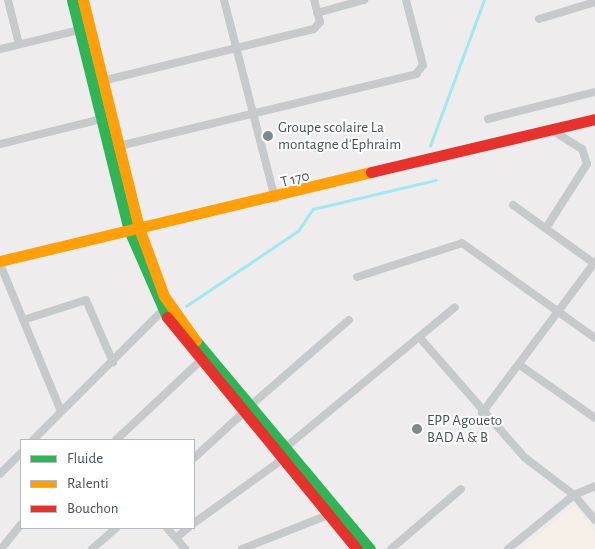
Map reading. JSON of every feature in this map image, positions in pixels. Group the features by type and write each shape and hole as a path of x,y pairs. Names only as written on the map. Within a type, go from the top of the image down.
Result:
{"street":[{"path":"8,0 19,44"},
{"path":"72,0 102,119 134,229 162,311 200,361 286,447 357,549"},
{"path":"83,0 119,146 134,229 164,296 180,322 283,459 333,513 370,549"},
{"path":"224,0 276,199"},
{"path":"102,81 314,29 320,22 314,0"},
{"path":"317,13 364,0"},
{"path":"119,146 416,74 423,65 406,0"},
{"path":"539,19 595,2"},
{"path":"0,49 79,30"},
{"path":"488,119 595,92"},
{"path":"0,144 102,119"},
{"name":"T 170","path":"0,262 134,229 276,199 595,119"},
{"path":"546,228 586,164 582,149 552,130"},
{"path":"482,413 521,366 595,263 513,205"},
{"path":"357,278 462,243 595,338"},
{"path":"0,262 61,411"},
{"path":"23,320 86,300 113,362"},
{"path":"286,447 420,338 455,307"},
{"path":"34,439 162,311"},
{"path":"195,457 246,409 349,320"},
{"path":"420,338 482,413 524,457 574,495 595,520"},
{"path":"117,439 200,361"},
{"path":"521,366 595,418"},
{"path":"0,474 20,454"},
{"path":"195,522 283,459"},
{"path":"508,549 574,495 595,486"},
{"path":"391,549 461,489"},
{"path":"242,549 333,513"},
{"path":"1,549 20,525"},
{"path":"92,549 115,529"},
{"path":"168,529 185,549"},
{"path":"176,538 187,529"}],"shaded area":[{"path":"574,505 595,531 595,549 521,549"}],"waterway":[{"path":"430,146 484,0"},
{"path":"186,306 298,231 313,209 436,180"}],"traffic: fast":[{"path":"72,0 129,230 167,317"},
{"path":"196,341 370,549"}],"traffic: slow":[{"path":"83,0 139,228 164,296 196,341"},
{"path":"0,261 371,172"}],"traffic: jam":[{"path":"371,172 595,119"},
{"path":"167,317 357,549"}],"place":[{"name":"Groupe scolaire La montagne d'Ephraim","path":"268,136"},
{"name":"EPP Agoueto BAD A & B","path":"417,429"}]}
